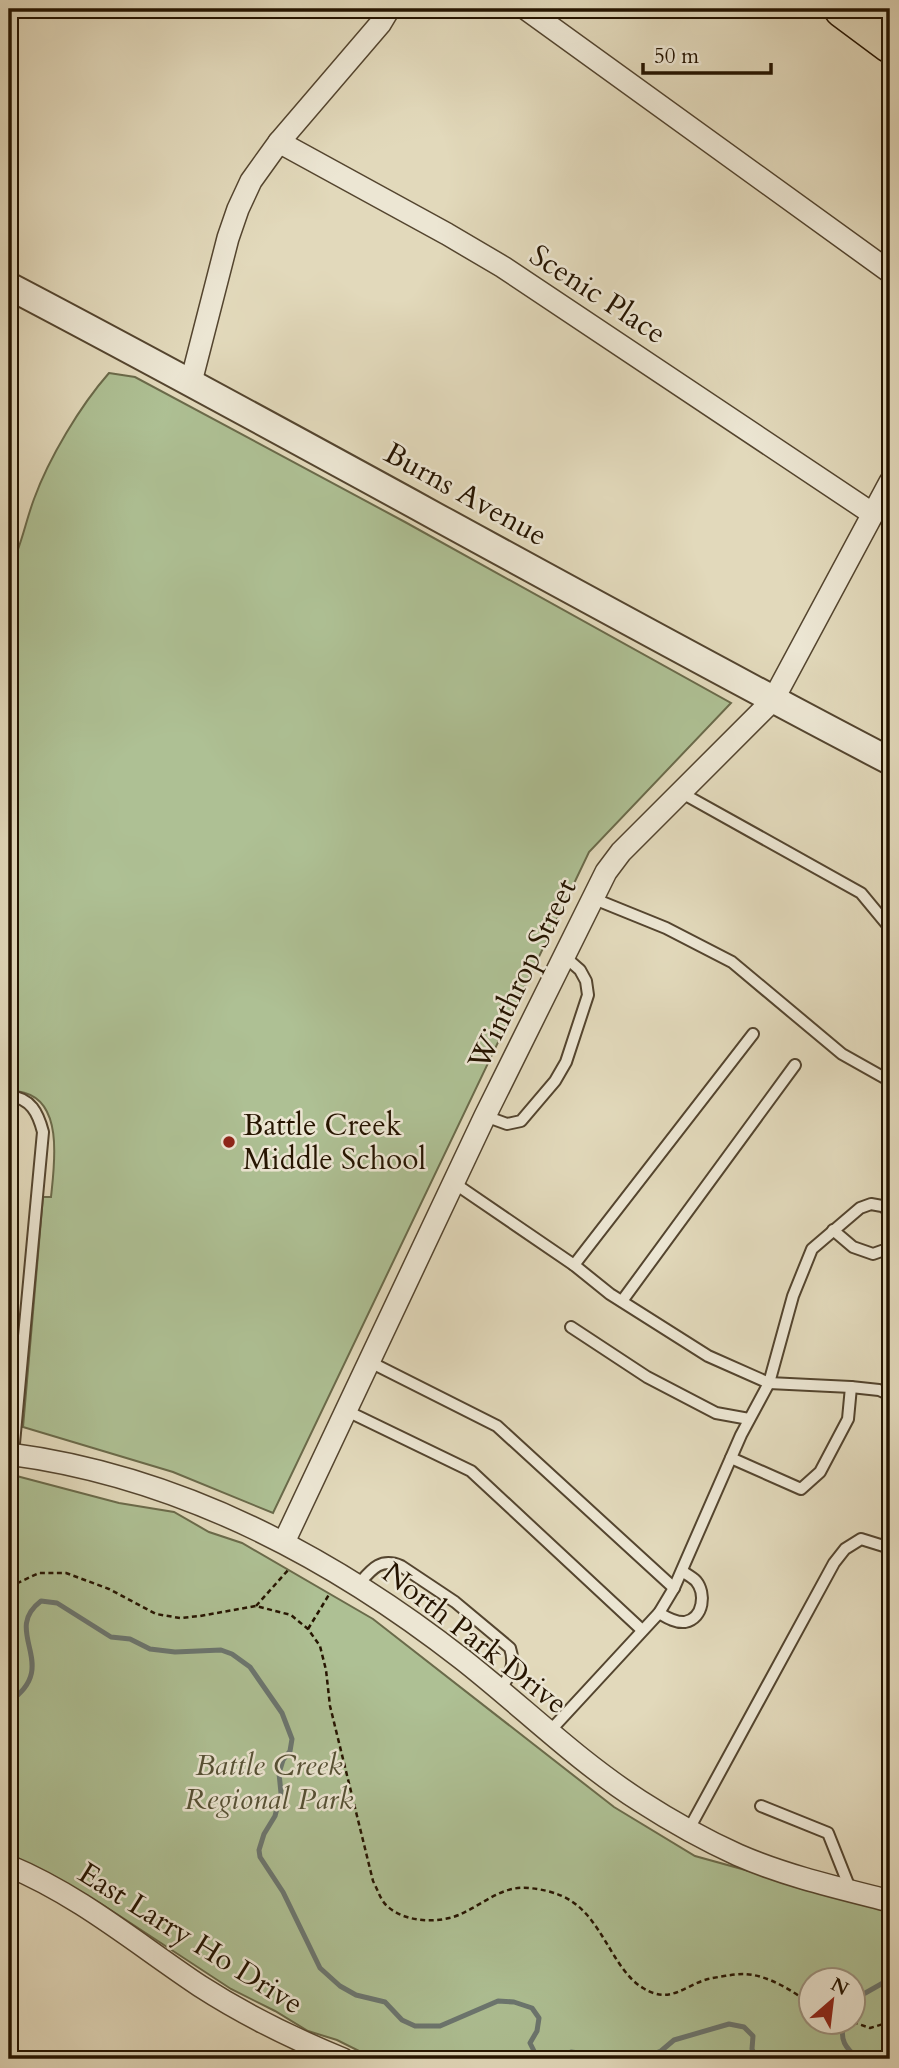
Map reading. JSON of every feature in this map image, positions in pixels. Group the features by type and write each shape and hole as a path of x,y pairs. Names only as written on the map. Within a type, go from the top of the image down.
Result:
{"highway":[{"path":"844,9 890,44"}],"street":[{"path":"191,382 228,238 251,181 279,142 364,44 389,9"},
{"path":"526,9 890,272"},
{"name":"Scenic Place","path":"279,142 503,267 873,514"},
{"name":"Burns Avenue","path":"10,289 191,382 890,761"},
{"name":"Winthrop Street","path":"284,1542 485,1116 606,872 621,852 772,699 890,482"},
{"name":"North Park Drive","path":"11,1454 96,1471 138,1483 223,1514 284,1542 349,1580 428,1633 607,1779 689,1829 738,1855 786,1873 890,1901"},
{"name":"East Larry Ho Drive","path":"9,1866 78,1901 201,1987 260,2022 343,2059"}],"lane":[{"path":"680,792 861,893 890,928"},
{"path":"592,898 666,928 732,962 842,1054 890,1081"},
{"path":"485,1116 507,1124 521,1121 555,1081 566,1062 588,995 586,981 580,970 564,956"},
{"path":"574,1265 753,1034"},
{"path":"622,1301 795,1065"},
{"path":"9,1096 30,1104 38,1113 43,1132 11,1454"},
{"path":"454,1183 622,1301 708,1356 769,1383 851,1387 879,1390 890,1395"},
{"path":"549,1732 659,1613 674,1588 749,1419 769,1383 793,1296 812,1249 860,1208 871,1204 890,1211"},
{"path":"833,1230 853,1247 873,1254 890,1248"},
{"path":"571,1327 647,1377 704,1407 716,1413 749,1419"},
{"path":"370,1362 497,1426 674,1588"},
{"path":"731,1458 801,1489 820,1472 848,1419 851,1387"},
{"path":"347,1411 471,1471 642,1630"},
{"path":"689,1829 834,1563 845,1549 861,1539 890,1549"},
{"path":"349,1580 381,1563 391,1562 455,1602 510,1648 513,1669 500,1691"},
{"path":"659,1613 670,1620 685,1622 695,1616 701,1607 703,1595 695,1580 682,1571"},
{"path":"761,1806 828,1833 851,1891"}],"path":[{"path":"256,1606 292,1565"},
{"path":"9,1587 39,1573 66,1573 108,1589 156,1614 180,1618 256,1606 291,1615 308,1629 320,1646 330,1706 373,1881 386,1905 407,1916 432,1921 460,1914 495,1894 526,1888 561,1894 589,1914 624,1971 643,1988 658,1994 674,1995 707,1979 745,1974 783,1986 797,1995"},
{"path":"308,1629 349,1580"},
{"path":"867,2027 890,2022"}],"green space":[{"name":"Battle Creek Middle School","path":"109,373 135,377 405,522 731,703 589,852 273,1513 173,1472 23,1427 43,1197 51,1197 54,1138 46,1110 37,1099 19,1091 9,1091 9,571 48,467 76,417"},
{"name":"Battle Creek Regional Park","path":"9,1474 119,1503 174,1512 209,1532 242,1543 373,1619 614,1807 695,1856 890,1910 890,2059 375,2059 337,2040 308,2031 231,1989 100,1903 9,1854"}],"waterway":[{"path":"9,1702 24,1688 31,1675 32,1662 26,1625 30,1613 41,1601 57,1603 111,1637 130,1639 150,1649 175,1652 221,1650 232,1654 250,1667 282,1713 292,1739 290,1751 283,1760 279,1773 281,1793 275,1816 264,1834 259,1850 260,1857 283,1892 320,1968 340,1986 356,1995 385,2002 402,2020 415,2026 440,2026 498,2001 514,2002 532,2008 539,2018 537,2031 530,2043 535,2053 553,2059 571,2052 596,2055 602,2059"},
{"path":"867,1992 890,1979"},
{"path":"641,2059 661,2051 674,2040 729,2024 744,2027 753,2036 752,2049 757,2059"},
{"path":"842,2036 844,2043 859,2059"}],"place":[{"name":"Battle Creek Middle School","path":"229,1142"}]}
